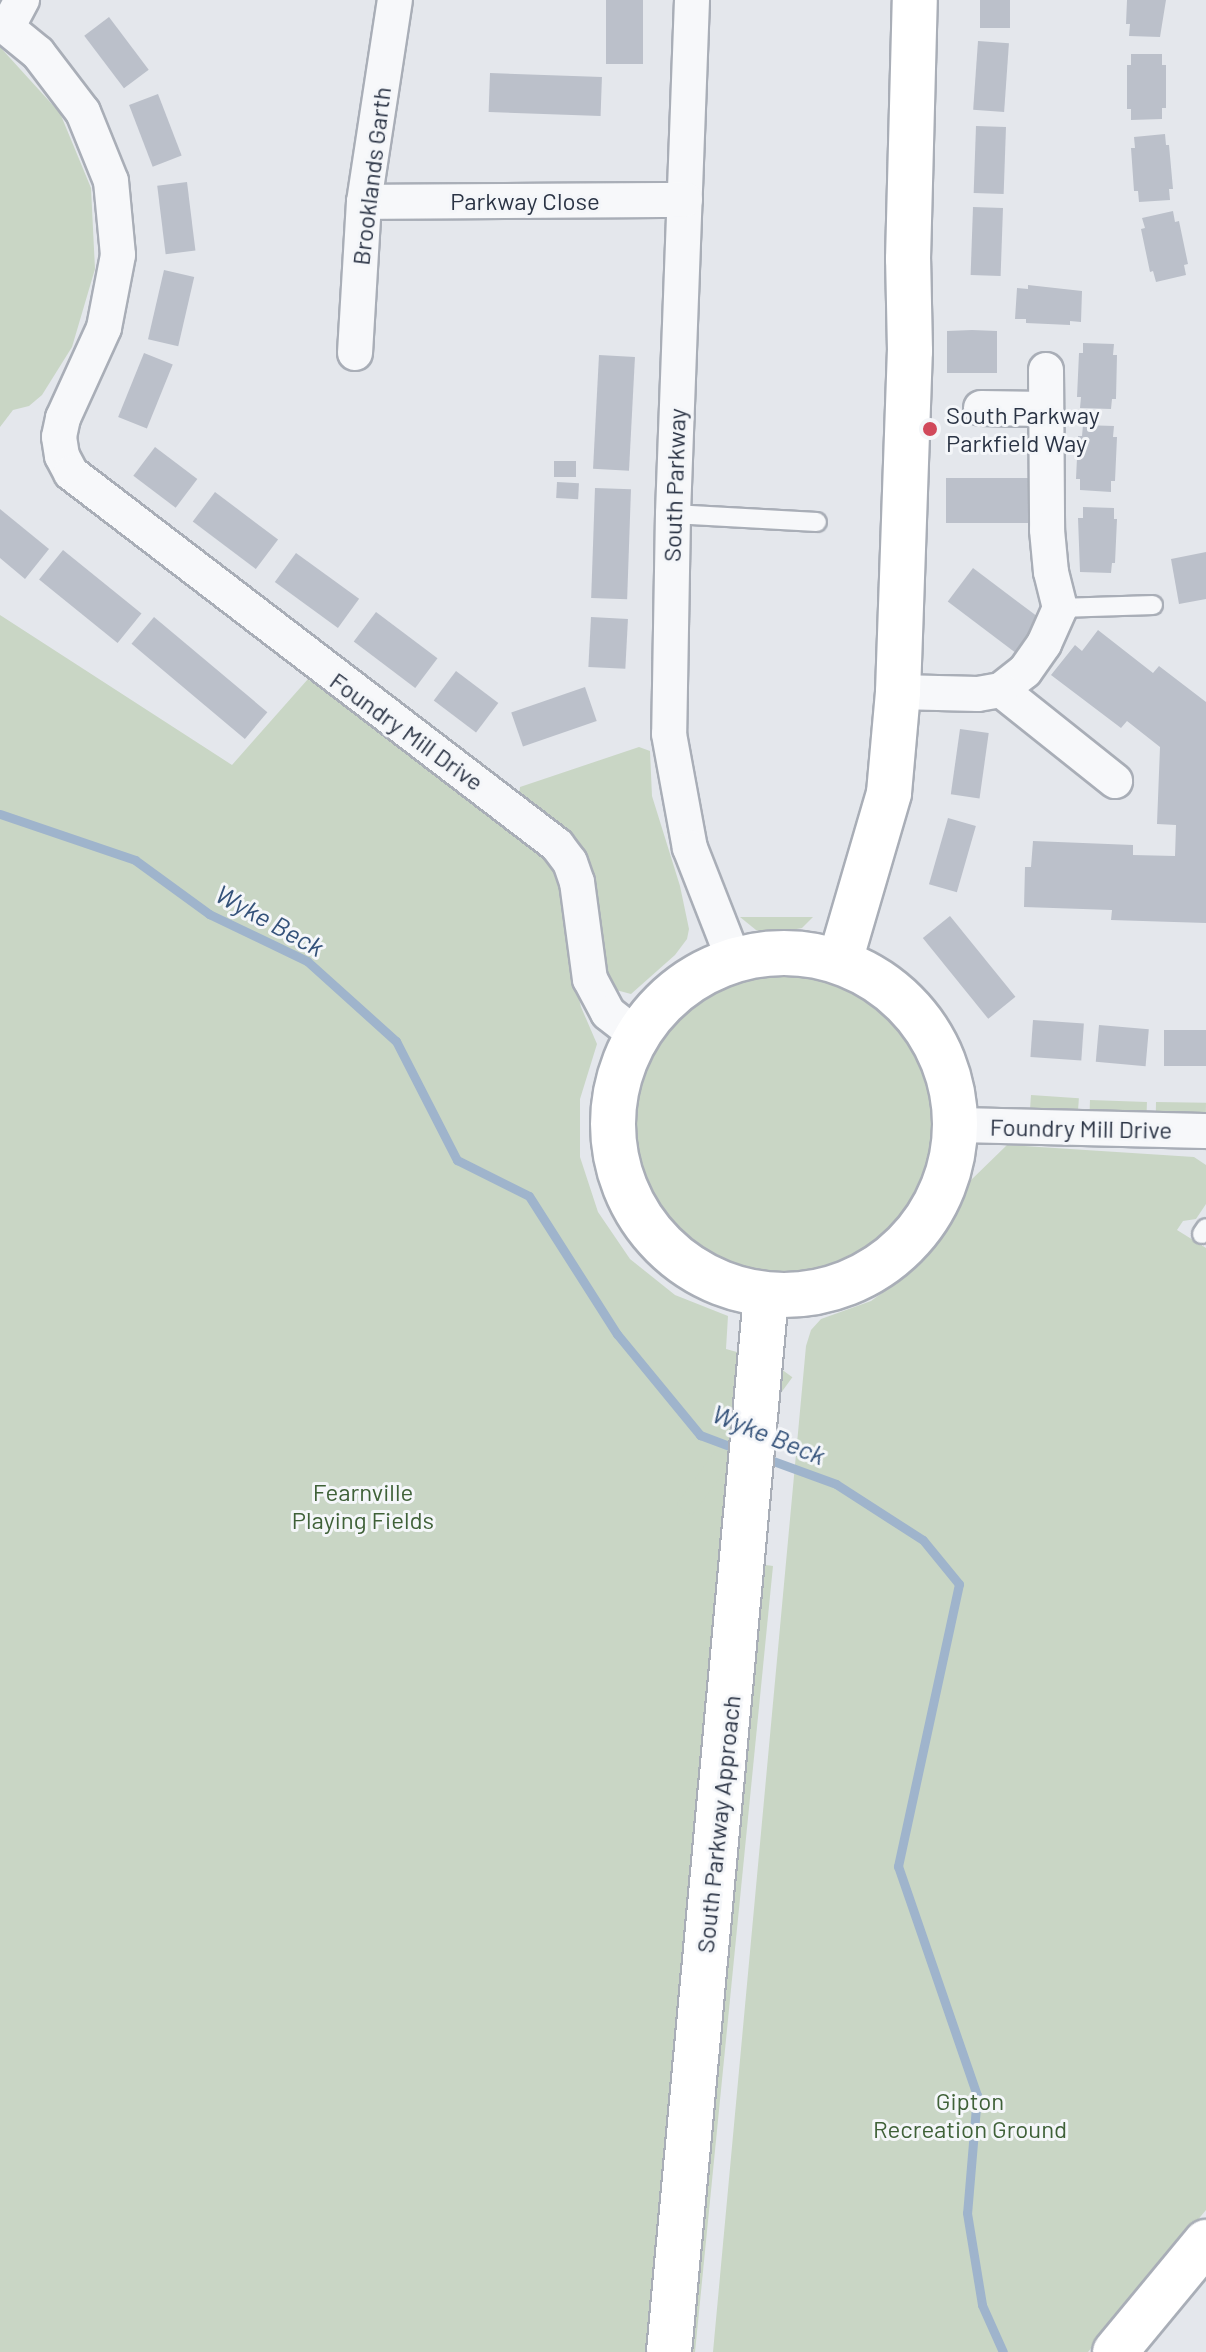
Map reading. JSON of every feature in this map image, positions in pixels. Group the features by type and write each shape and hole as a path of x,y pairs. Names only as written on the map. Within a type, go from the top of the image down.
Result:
{"street":[{"name":"Brooklands Garth","path":"355,353 364,202 395,0"},
{"name":"South Parkway","path":"692,0 673,514 669,734 690,848 734,960"},
{"path":"840,961 889,793 898,692 910,351 915,0"},
{"name":"Foundry Mill Drive","path":"10,16 83,112 111,181 118,255 104,328 63,418 59,437 62,456 71,473 85,487 557,845 570,862 577,882 590,979 608,1013 636,1035"},
{"name":"Parkway Close","path":"364,202 685,200"},
{"path":"898,692 978,694 1001,690 1025,671 1044,644 1060,608 1051,572 1047,530 1046,370"},
{"path":"981,408 1045,409"},
{"path":"1001,690 1115,781"},
{"path":"788,952 840,961 886,985 924,1023 941,1051 951,1080 957,1125 947,1181 919,1231 876,1270 823,1292 766,1296 715,1282 670,1254 636,1213 616,1164 612,1111 625,1059 636,1035 657,1008 687,982 734,960 788,952"},
{"name":"Foundry Mill Drive","path":"957,1125 1206,1131"},
{"name":"South Parkway Approach","path":"669,2352 756,1437 766,1296"},
{"path":"1115,2352 1206,2242"}],"lane":[{"path":"673,514 817,522"},
{"path":"1060,608 1153,605"}],"green space":[{"path":"0,47 60,113 91,188 95,269 72,347 42,395 29,406 13,410 0,427"},
{"name":"Fearnville Playing Fields","path":"0,615 232,765 308,679 542,853 558,870 573,974 581,1007 597,1044 580,1099 580,1157 598,1212 630,1259 675,1295 728,1316 726,1349 744,1354 653,2352 0,2352"},
{"path":"639,747 650,751 652,796 680,886 689,929 687,939 675,955 631,994 616,990 606,979 592,878 519,797 520,787"},
{"path":"740,917 813,917 802,928 771,934 756,930"},
{"path":"782,974 811,977 839,986 865,999 888,1018 907,1041 920,1067 929,1095 932,1124 929,1153 920,1181 907,1207 888,1230 865,1249 839,1262 811,1271 782,1274 753,1271 725,1262 699,1249 676,1230 657,1207 644,1181 635,1153 632,1124 635,1095 644,1067 657,1041 676,1018 699,999 725,986 753,977"},
{"path":"1031,1095 1079,1098 1078,1113 1030,1110"},
{"path":"1090,1100 1147,1102 1146,1118 1089,1116"},
{"path":"1156,1102 1206,1103 1206,1119 1156,1118"},
{"name":"Gipton Recreation Ground","path":"1007,1145 1194,1157 1206,1165 1206,1204 1196,1219 1183,1221 1177,1230 1206,1248 1206,2210 1088,2352 713,2352 806,1346 811,1330 821,1319 871,1301 914,1270 947,1230 969,1182"},
{"path":"777,1366 792,1377 692,1516 676,1504"},
{"path":"758,1564 773,1566 695,2352 684,2352"}],"building":[{"path":"606,0 643,0 643,64 606,64"},
{"path":"980,0 1010,0 1010,28 980,28"},
{"path":"1127,0 1166,0 1160,37 1129,36"},
{"path":"109,17 149,70 124,88 84,36"},
{"path":"978,41 1009,43 1004,112 973,110"},
{"path":"1131,54 1162,54 1162,65 1166,65 1166,108 1162,108 1162,119 1131,120 1131,109 1127,109 1127,65 1131,65"},
{"path":"490,73 602,77 601,116 489,112"},
{"path":"158,94 182,156 153,167 129,105"},
{"path":"976,126 1006,127 1004,194 974,193"},
{"path":"1165,134 1173,189 1169,189 1170,200 1139,202 1138,191 1134,191 1131,148 1135,148 1134,137"},
{"path":"187,182 195,250 166,254 157,186"},
{"path":"973,207 1003,208 1001,276 971,275"},
{"path":"1173,211 1175,222 1179,221 1188,264 1184,265 1186,275 1156,282 1153,271 1150,272 1141,229 1145,228 1142,218"},
{"path":"164,270 194,277 178,346 148,339"},
{"path":"1028,285 1082,291 1081,322 1070,321 1070,325 1026,323 1026,319 1015,319 1017,288 1028,289"},
{"path":"947,331 997,331 997,373 947,373"},
{"path":"1083,343 1114,344 1113,355 1117,355 1116,399 1112,399 1111,409 1080,408 1081,397 1077,397 1079,353 1083,353"},
{"path":"144,353 173,365 147,429 118,417"},
{"path":"599,355 635,357 629,471 593,469"},
{"path":"1083,425 1114,426 1113,437 1117,437 1115,481 1111,481 1111,492 1080,490 1080,479 1076,479 1078,436 1082,436"},
{"path":"155,447 197,479 176,508 133,476"},
{"path":"554,461 576,461 576,477 554,477"},
{"path":"946,478 1029,478 1029,523 946,523"},
{"path":"557,482 579,483 578,499 556,498"},
{"path":"595,488 631,489 627,599 591,598"},
{"path":"215,492 278,540 256,569 193,522"},
{"path":"1083,507 1114,508 1114,519 1117,519 1115,563 1112,563 1111,573 1080,572 1078,518 1083,518"},
{"path":"0,509 49,549 25,579 0,558"},
{"path":"63,550 141,614 118,643 39,580"},
{"path":"1206,552 1206,599 1179,604 1171,559"},
{"path":"296,553 359,599 338,628 275,582"},
{"path":"973,568 1042,620 1017,654 948,602"},
{"path":"376,612 437,658 415,688 354,642"},
{"path":"154,617 267,712 245,739 132,644"},
{"path":"591,617 628,619 625,669 588,667"},
{"path":"1098,630 1153,673 1159,666 1206,702 1206,923 1111,920 1112,910 1024,907 1025,867 1031,867 1033,841 1133,845 1133,855 1175,856 1176,825 1157,824 1160,747 1127,721 1121,728 1051,675 1075,645 1082,651"},
{"path":"456,671 498,703 476,732 434,701"},
{"path":"585,687 597,721 523,746 511,712"},
{"path":"960,729 989,733 980,798 951,794"},
{"path":"948,818 976,826 957,892 929,884"},
{"path":"950,916 1015,997 988,1019 923,938"},
{"path":"1033,1020 1084,1024 1081,1060 1030,1057"},
{"path":"1099,1025 1149,1029 1146,1066 1096,1062"},
{"path":"1164,1030 1206,1030 1206,1066 1164,1066"}],"waterway":[{"name":"Wyke Beck","path":"0,814 135,860 209,914 307,961 396,1041 457,1160 529,1196 617,1334 700,1435 740,1450"},
{"name":"Wyke Beck","path":"762,1457 836,1484 923,1540 959,1584 898,1866 977,2095 967,2213 982,2305 1003,2352"}],"place":[{"name":"South Parkway Parkfield Way","path":"930,429"}]}
